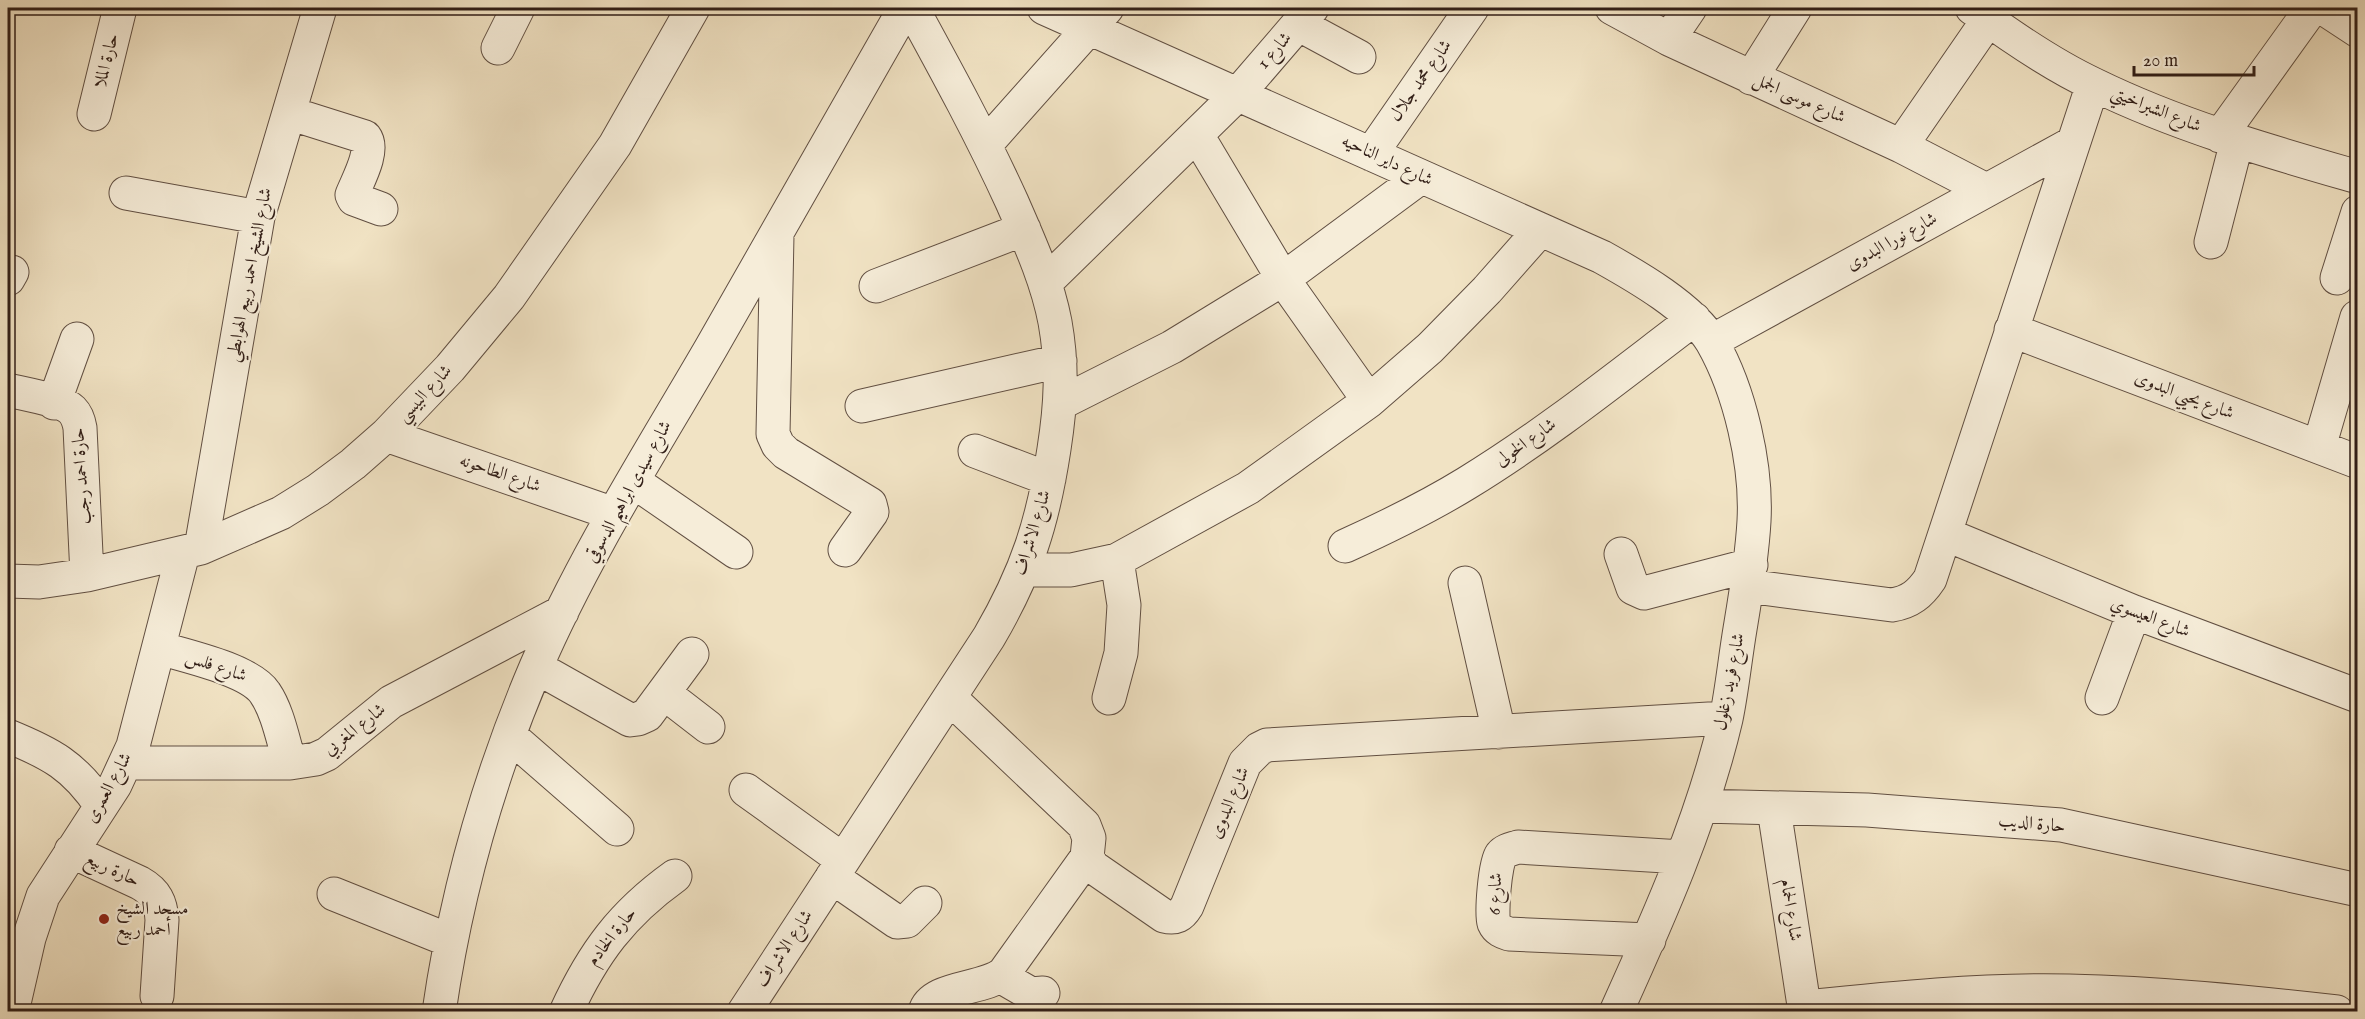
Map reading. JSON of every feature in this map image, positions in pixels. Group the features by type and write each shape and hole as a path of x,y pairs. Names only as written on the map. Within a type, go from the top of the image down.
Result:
{"street":[{"name":"حارة الملا","path":"94,114 120,8"},
{"name":"شارع الشيخ احمد ربيع الهوابطي","path":"192,550 258,217 320,8"},
{"path":"498,48 518,8"},
{"name":"شارع البيسي","path":"8,581 39,582 87,575 192,550 242,532 299,502 353,464 386,435 450,368 509,297 615,145 693,8"},
{"name":"شارع سيدى ابراهيم الدسوقي","path":"439,1011 460,894 509,735 536,667 562,612 614,514 905,8"},
{"name":"شارع الاشراف","path":"744,1011 990,637 1024,570 1040,525 1049,479 1061,403 1060,362 1055,322 1046,283 986,144 912,8"},
{"name":"شارع داير الناحيه","path":"1044,8 1098,17 1238,94 1602,257 1636,276 1703,330"},
{"name":"شارع محمد جلال","path":"1371,154 1472,8"},
{"name":"شارع موسى الجمل","path":"1612,8 1669,39 1901,146 1986,190"},
{"path":"1669,39 1690,8"},
{"path":"1751,78 1795,8"},
{"path":"2211,242 2228,139 2312,8"},
{"path":"2324,8 2358,31"},
{"path":"1901,146 1980,14"},
{"name":"شارع الشبراخيتي","path":"1980,14 2039,54 2093,84 2151,111 2228,139 2358,177"},
{"path":"1305,16 1359,57"},
{"name":"شارع 1","path":"1046,283 1238,94 1305,16"},
{"path":"986,144 1098,17"},
{"path":"1621,554 1633,588 1644,593 1749,576 1892,605 1904,603 1924,590 1930,579 2093,84"},
{"path":"289,113 365,136 369,150 352,195 354,198 381,209"},
{"path":"1197,135 1283,279 1369,401"},
{"name":"شارع نورا البدوى","path":"1703,330 1986,190 2073,143"},
{"path":"1061,403 1172,347 1283,279 1421,177"},
{"path":"126,193 258,217"},
{"path":"2337,278 2358,212"},
{"path":"876,286 1024,230"},
{"path":"1024,570 1071,570 1117,560 1248,488 1369,401 1430,348 1487,290 1540,230"},
{"path":"777,233 773,434 778,445 786,453 870,504 872,512 845,550"},
{"path":"2319,447 2357,317"},
{"name":"شارع الخولى","path":"1345,546 1407,517 1467,484 1703,330"},
{"name":"شارع فريد زغلول","path":"1616,1011 1649,940 1701,806 1726,718 1749,576 1754,519 1750,461 1744,428 1731,383 1703,330"},
{"name":"شارع يحيي البدوى","path":"2011,330 2358,462"},
{"path":"54,403 77,339"},
{"path":"862,406 1060,362"},
{"name":"حارة احمد رجب","path":"8,390 64,405 72,410 80,428 87,575"},
{"name":"شارع الطاحونه","path":"386,435 614,514"},
{"path":"975,451 1049,479"},
{"path":"633,481 735,552"},
{"name":"شارع العيسوي","path":"1945,534 2134,612 2358,696"},
{"name":"شارع العمرى","path":"12,1011 18,935 126,763 138,729 159,648 192,550"},
{"path":"1109,698 1121,653 1123,634 1124,605 1117,560"},
{"path":"1465,583 1499,732"},
{"name":"شارع المغربي","path":"126,763 290,763 316,759 327,754 391,702 562,612"},
{"path":"2102,698 2134,612"},
{"name":"شارع فلس","path":"159,648 240,674 259,684 271,704 290,763"},
{"path":"536,667 630,720 647,715 692,654"},
{"path":"664,693 708,727"},
{"path":"926,1011 927,1005 935,997 1000,976 1087,857 1089,838 1084,825 950,698"},
{"name":"شارع البدوى","path":"1087,857 1093,867 1164,916 1173,918 1182,914 1187,906 1245,763 1259,749 1267,745 1726,718"},
{"path":"509,735 617,830"},
{"path":"8,736 61,760 90,789 101,806"},
{"path":"746,790 838,868 897,922 907,921 925,903"},
{"name":"حارة الديب","path":"1701,806 1868,810 2061,825 2358,890"},
{"name":"شارع الحمام","path":"1774,809 1805,1009"},
{"name":"شارع 6","path":"1649,940 1509,934 1500,931 1494,924 1493,915 1497,865 1501,856 1508,849 1518,847 1682,857"},
{"name":"حارة ربيع","path":"71,851 141,883 158,898 162,909 162,920 157,996"},
{"name":"حارة الخادم","path":"566,1011 582,975 601,946 622,920 647,896 675,876"},
{"path":"334,894 452,941"},
{"path":"1000,976 1031,994 1043,993"},
{"path":"1805,1009 1931,994 2067,991 2203,997 2337,1011"}],"place":[{"name":"مسجد الشيخ أحمد ربيع","path":"104,919"}]}
